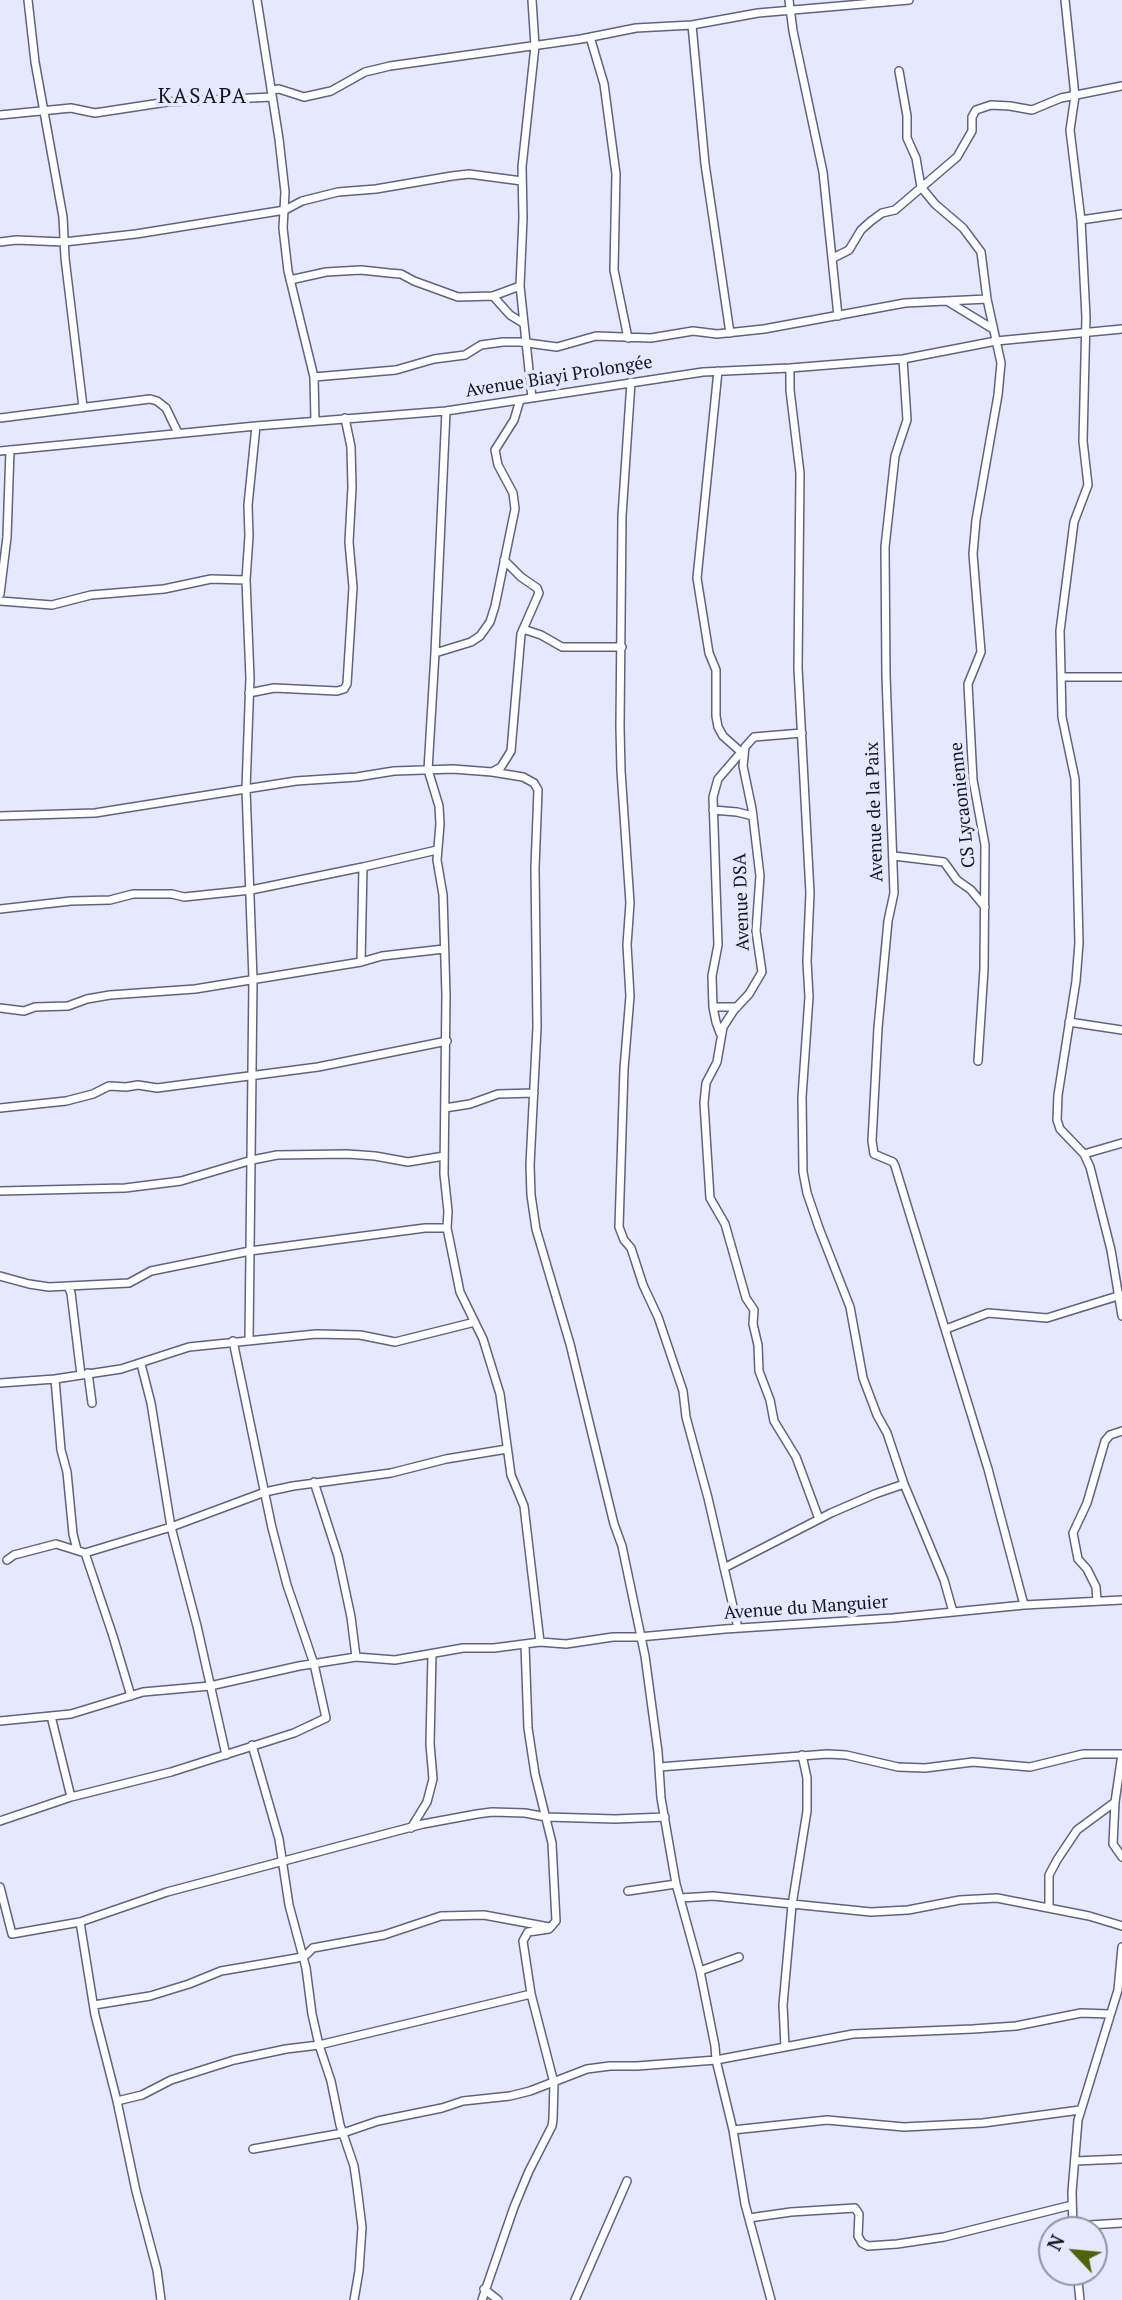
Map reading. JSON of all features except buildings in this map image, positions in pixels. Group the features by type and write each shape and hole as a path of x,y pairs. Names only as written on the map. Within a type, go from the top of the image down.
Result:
{"street":[{"path":"28,0 35,62 63,218 83,407"},
{"path":"257,0 279,139 285,210 283,228 290,280 314,377 315,421"},
{"path":"532,0 535,46 522,181 520,286 532,398"},
{"path":"789,0 823,172 838,316"},
{"path":"0,115 71,108 95,113 167,102 272,93 279,89 304,97 343,86 365,72 390,66 535,46 636,28 692,25 758,13 909,0"},
{"path":"1065,0 1074,96 1070,130 1081,220 1086,317 1083,441 1088,485 1076,512 1060,631 1062,717 1075,779 1079,913 1078,965 1058,1095 1057,1120 1060,1129 1084,1154 1090,1167 1120,1294 1122,1316"},
{"path":"692,25 705,164 730,333"},
{"path":"590,37 604,85 616,174 614,270 628,338"},
{"path":"899,71 907,116 907,138 916,158 921,187"},
{"path":"832,258 849,250 861,230 871,221 895,210 957,157 972,131 972,117 976,110 991,105 1032,110 1052,101 1122,86"},
{"path":"0,242 64,242 136,234 285,210 302,201 338,192 376,189 460,175 522,181"},
{"name":"CS Lycaonienne","path":"921,187 935,204 976,242 981,252 987,299 1001,363 973,554 981,652 968,684 973,780 985,845 986,907 978,1061"},
{"path":"1081,220 1122,214"},
{"path":"290,280 327,272 361,270 401,274 449,295 493,296 520,286"},
{"path":"493,296 523,323"},
{"path":"314,377 396,370 434,359 465,355 481,345 503,342 557,347 596,336 663,337 693,331 730,333 905,303 987,299"},
{"path":"947,301 993,329"},
{"name":"Avenue Biayi Prolongée","path":"0,451 446,411 718,371 903,359 996,341 1122,329"},
{"name":"Avenue de la Paix","path":"903,359 907,420 895,456 885,547 886,676 894,893 888,920 878,1028 872,1142 874,1154 893,1162 895,1166 946,1329"},
{"path":"790,368 800,473 798,668 810,893 807,961 809,997 802,1097 803,1172 819,1228 850,1307 863,1378 944,1580 953,1612"},
{"path":"718,371 697,578 709,653 716,670 718,727 723,736 743,749"},
{"path":"631,382 622,516 621,771 630,904 627,945 630,996 624,1069 619,1227 636,1260 677,1372 738,1628"},
{"path":"0,418 138,400 157,401 166,408 178,433"},
{"path":"435,653 471,642 480,636 490,622 514,509 513,493 498,465 495,450 513,420 520,400"},
{"path":"446,411 428,770 439,806 437,850 443,895 447,1041 444,1108 447,1228 457,1282 483,1339 500,1394 511,1475 524,1506 540,1642"},
{"path":"249,693 274,688 337,691 344,689 347,684 353,587 349,542 351,447 345,418"},
{"path":"249,1341 253,979 246,789 249,693 246,580 248,505 256,426"},
{"path":"0,594 7,537 10,450"},
{"path":"492,772 506,762 511,751 523,629 539,593 537,588 505,560"},
{"path":"0,601 52,605 115,592 164,589 211,579 246,580"},
{"path":"523,629 562,647 622,647"},
{"path":"1061,677 1122,677"},
{"path":"720,1034 713,1007 713,966 718,934 713,797 718,779 754,737 802,733"},
{"name":"Avenue DSA","path":"743,749 743,766 753,816 760,876 756,931 762,972 749,994 726,1020 720,1034 717,1062 706,1083 704,1091 708,1188 713,1206 725,1224 746,1298 754,1311 753,1324 759,1354 758,1371 781,1435 796,1457 819,1519"},
{"path":"0,816 95,813 296,781 357,777 394,771 492,772 530,780 538,790 535,868 537,1027 530,1165 536,1229 570,1344 614,1524 622,1546 645,1656 676,1884 700,1971 749,2218 771,2300"},
{"path":"713,810 753,816"},
{"path":"0,909 71,901 110,900 133,894 172,894 184,897 251,890 437,850"},
{"path":"894,856 944,862 957,880 971,890 986,907"},
{"path":"361,962 363,867"},
{"path":"0,1008 23,1011 35,1007 68,1006 110,995 195,989 361,962 382,956 444,949"},
{"path":"713,1007 737,1007"},
{"path":"1069,1022 1122,1030"},
{"path":"0,1108 66,1101 115,1085 157,1088 251,1076 447,1041"},
{"path":"444,1108 470,1104 498,1094 534,1093"},
{"path":"1084,1154 1122,1143"},
{"path":"0,1191 125,1188 181,1181 277,1155 347,1154 376,1156 408,1163 444,1156"},
{"path":"0,1276 49,1287 129,1283 150,1271 250,1251 425,1228 447,1228"},
{"path":"68,1286 92,1403"},
{"path":"1024,1605 988,1469 946,1329 988,1313 1048,1318 1064,1315 1120,1294"},
{"path":"0,1383 55,1380 121,1369 189,1347 233,1341 316,1334 360,1335 395,1342 475,1322"},
{"path":"0,1822 71,1797 226,1755 294,1733 326,1718 314,1664 287,1585 233,1341"},
{"path":"141,1364 151,1403 171,1527 226,1755"},
{"path":"55,1380 72,1534 106,1612 131,1696"},
{"path":"1097,1601 1096,1587 1087,1569 1078,1559 1073,1533 1087,1503 1105,1441 1110,1434 1122,1431"},
{"path":"7,1560 14,1555 56,1544 81,1552 171,1527 265,1492 314,1482 391,1473 446,1459 507,1449"},
{"path":"314,1482 338,1556 356,1657"},
{"path":"724,1568 874,1493 904,1483"},
{"name":"Avenue du Manguier","path":"0,1721 71,1714 157,1689 210,1686 356,1657 395,1660 463,1648 494,1648 540,1642 566,1644 613,1637 1024,1605 1122,1600"},
{"path":"525,1645 528,1728 553,1862 556,1921 553,1928"},
{"path":"411,1828 427,1802 433,1779 430,1744 432,1654"},
{"path":"51,1716 71,1797"},
{"path":"253,1745 270,1802 319,2045 354,2165 362,2227 355,2300"},
{"path":"659,1766 802,1755 846,1755 880,1765 925,1768 973,1762 1030,1767 1083,1754 1122,1754 1115,1802 1119,1818 1113,1844 1122,1857"},
{"path":"785,2047 783,2006 792,1905 807,1811 807,1778 802,1755"},
{"path":"1049,1908 1049,1875 1058,1860 1077,1830 1115,1802"},
{"path":"0,1887 12,1934 80,1922 153,1896 411,1828 492,1812 637,1820 665,1817"},
{"path":"628,1891 676,1884"},
{"path":"680,1898 713,1896 880,1912 908,1910 960,1900 997,1898 1089,1916 1122,1926"},
{"path":"94,2005 171,1990 221,1971 303,1956 313,1948 384,1935 441,1916 484,1915 553,1928"},
{"path":"80,1922 94,2005 157,2270 161,2300"},
{"path":"482,2300 484,2288 529,2171 552,2126 554,2083 531,1994 523,1940 528,1932 553,1928"},
{"path":"1072,2216 1080,2110 1118,1990 1122,1947"},
{"path":"700,1971 739,1957"},
{"path":"117,2101 142,2095 171,2080 234,2060 319,2045 531,1994"},
{"path":"253,2149 343,2133 379,2121 463,2101 510,2096 554,2083 572,2073 610,2066 716,2060 853,2034 1016,2026 1122,2008"},
{"path":"733,2130 827,2120 904,2127 984,2123 1080,2110"},
{"path":"1075,2161 1122,2159"},
{"path":"575,2300 627,2181"},
{"path":"749,2218 855,2208 859,2214 858,2236 862,2243 868,2246 944,2237 1072,2204"},
{"path":"484,2288 498,2300"}],"district":[{"name":"KASAPA","path":"203,97"}]}
